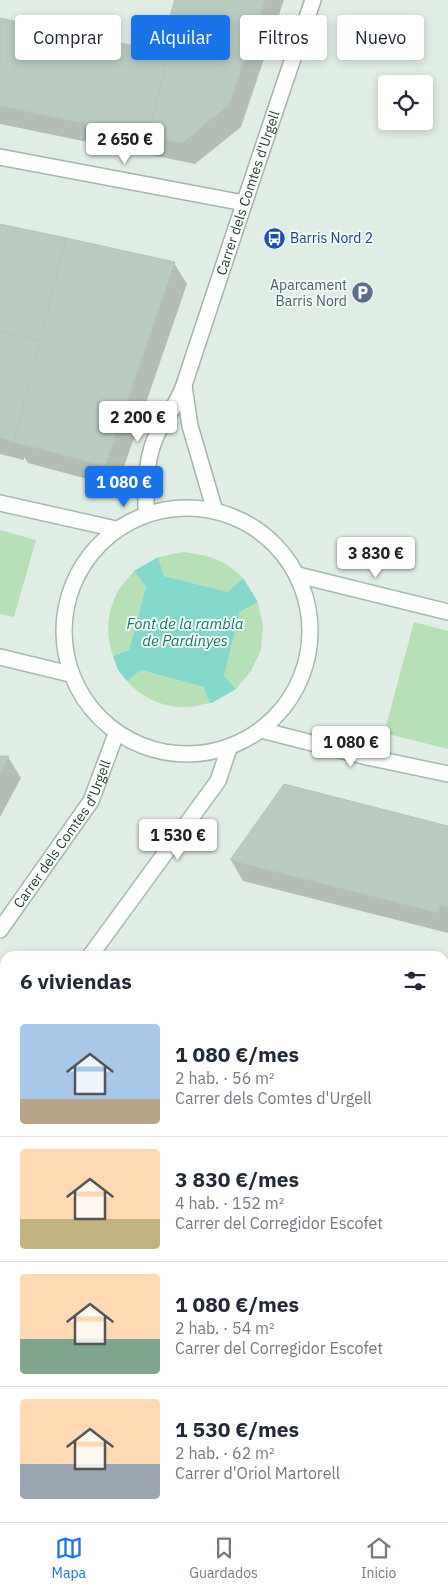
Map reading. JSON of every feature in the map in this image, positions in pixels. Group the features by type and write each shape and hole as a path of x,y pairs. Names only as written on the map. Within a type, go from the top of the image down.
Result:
{"street":[{"name":"Carrer dels Comtes d'Urgell","path":"146,514 146,484 149,459 157,434 184,386 312,0"},
{"path":"0,157 244,203"},
{"name":"Carrer dels Comtes d'Urgell","path":"184,386 190,426 215,511"},
{"path":"0,502 116,529"},
{"path":"180,508 215,511 248,524 263,535 277,546 298,575 309,616 310,642 302,675 286,706 261,730 246,740 229,748 191,755 152,750 116,734 89,707 70,674 63,634 69,594 87,557 116,529 146,514 180,508"},
{"path":"298,575 448,612"},
{"path":"0,657 70,674"},
{"path":"261,730 367,757 448,774"},
{"name":"Carrer dels Comtes d'Urgell","path":"0,930 91,801 116,734"},
{"path":"94,951 218,781 229,748"}],"green space":[{"path":"0,530 36,540 14,617 0,614"},
{"path":"184,552 202,555 223,562 243,578 228,592 164,576 158,557"},
{"path":"134,571 146,587 129,650 113,656 108,632 109,616 119,590"},
{"path":"258,602 263,626 261,650 251,671 236,689 224,676 240,612"},
{"path":"414,622 448,631 448,749 384,733"},
{"path":"141,670 205,687 210,703 193,707 179,707 154,701 139,692 127,681"}],"water":[{"name":"Font de la rambla de Pardinyes","path":"158,557 164,576 228,592 243,578 258,602 240,612 224,676 236,689 212,703 210,703 204,687 141,670 127,681 118,670 113,656 129,650 146,587 134,571"}],"building":[{"path":"175,0 265,0 260,15 240,15 240,60 244,60 229,105 182,143 148,136 167,60 230,60 230,15 170,15"},
{"path":"0,18 15,21 15,60 121,60 121,43 131,45 131,60 167,60 148,136 0,106"},
{"path":"0,224 66,238 40,341 0,331"},
{"path":"66,238 175,262 105,466 14,442"},
{"path":"0,331 40,341 14,442 0,438"},
{"path":"0,756 9,756 0,773"},
{"path":"284,784 448,826 448,907 440,905 438,913 230,860"}],"place":[{"name":"Barris Nord 2","path":"274,238"},
{"name":"Aparcament Barris Nord","path":"363,293"}]}
